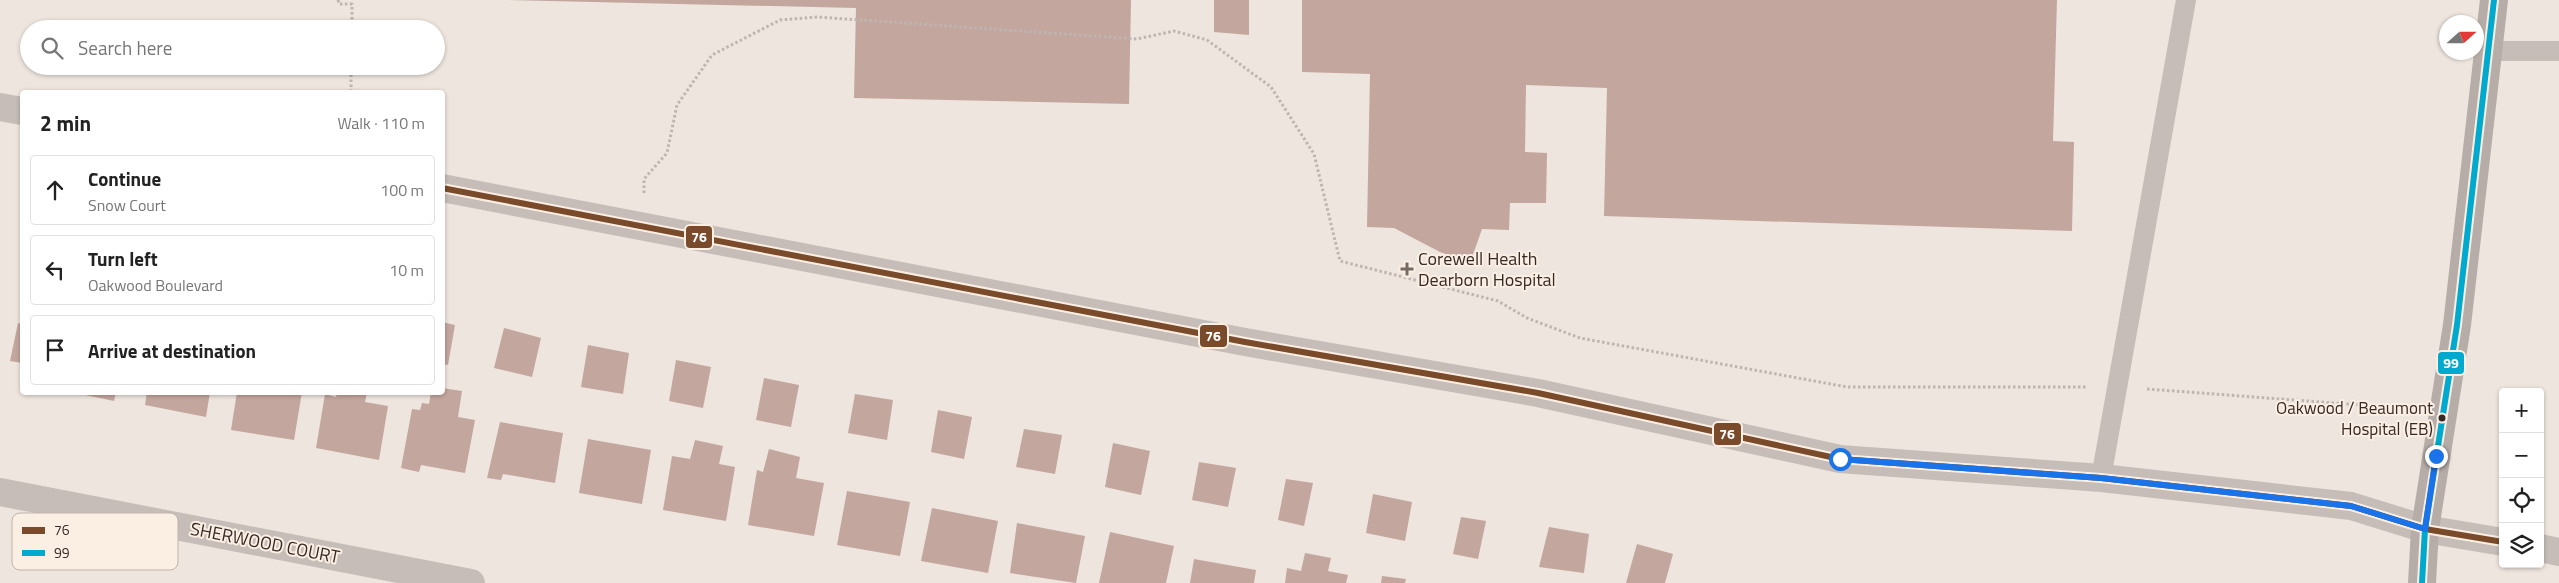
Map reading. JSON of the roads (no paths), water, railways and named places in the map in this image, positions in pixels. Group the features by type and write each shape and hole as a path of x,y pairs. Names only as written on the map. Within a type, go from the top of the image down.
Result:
{"main road":[{"path":"2422,583 2425,529 2457,325 2494,0"}],"street":[{"path":"0,107 20,111"},
{"path":"445,189 1236,341 1538,393 1840,459 2101,478 2351,506 2425,529 2499,541"},
{"name":"SHERWOOD COURT","path":"0,492 109,513"},
{"name":"SHERWOOD COURT","path":"178,526 471,583"},
{"path":"2544,549 2559,552"}],"lane":[{"path":"2101,478 2186,0"},
{"path":"2488,51 2559,51"}],"place":[{"name":"Corewell Health Dearborn Hospital","path":"1407,269"},
{"name":"Oakwood / Beaumont Hospital (EB)","path":"2442,418"}]}
